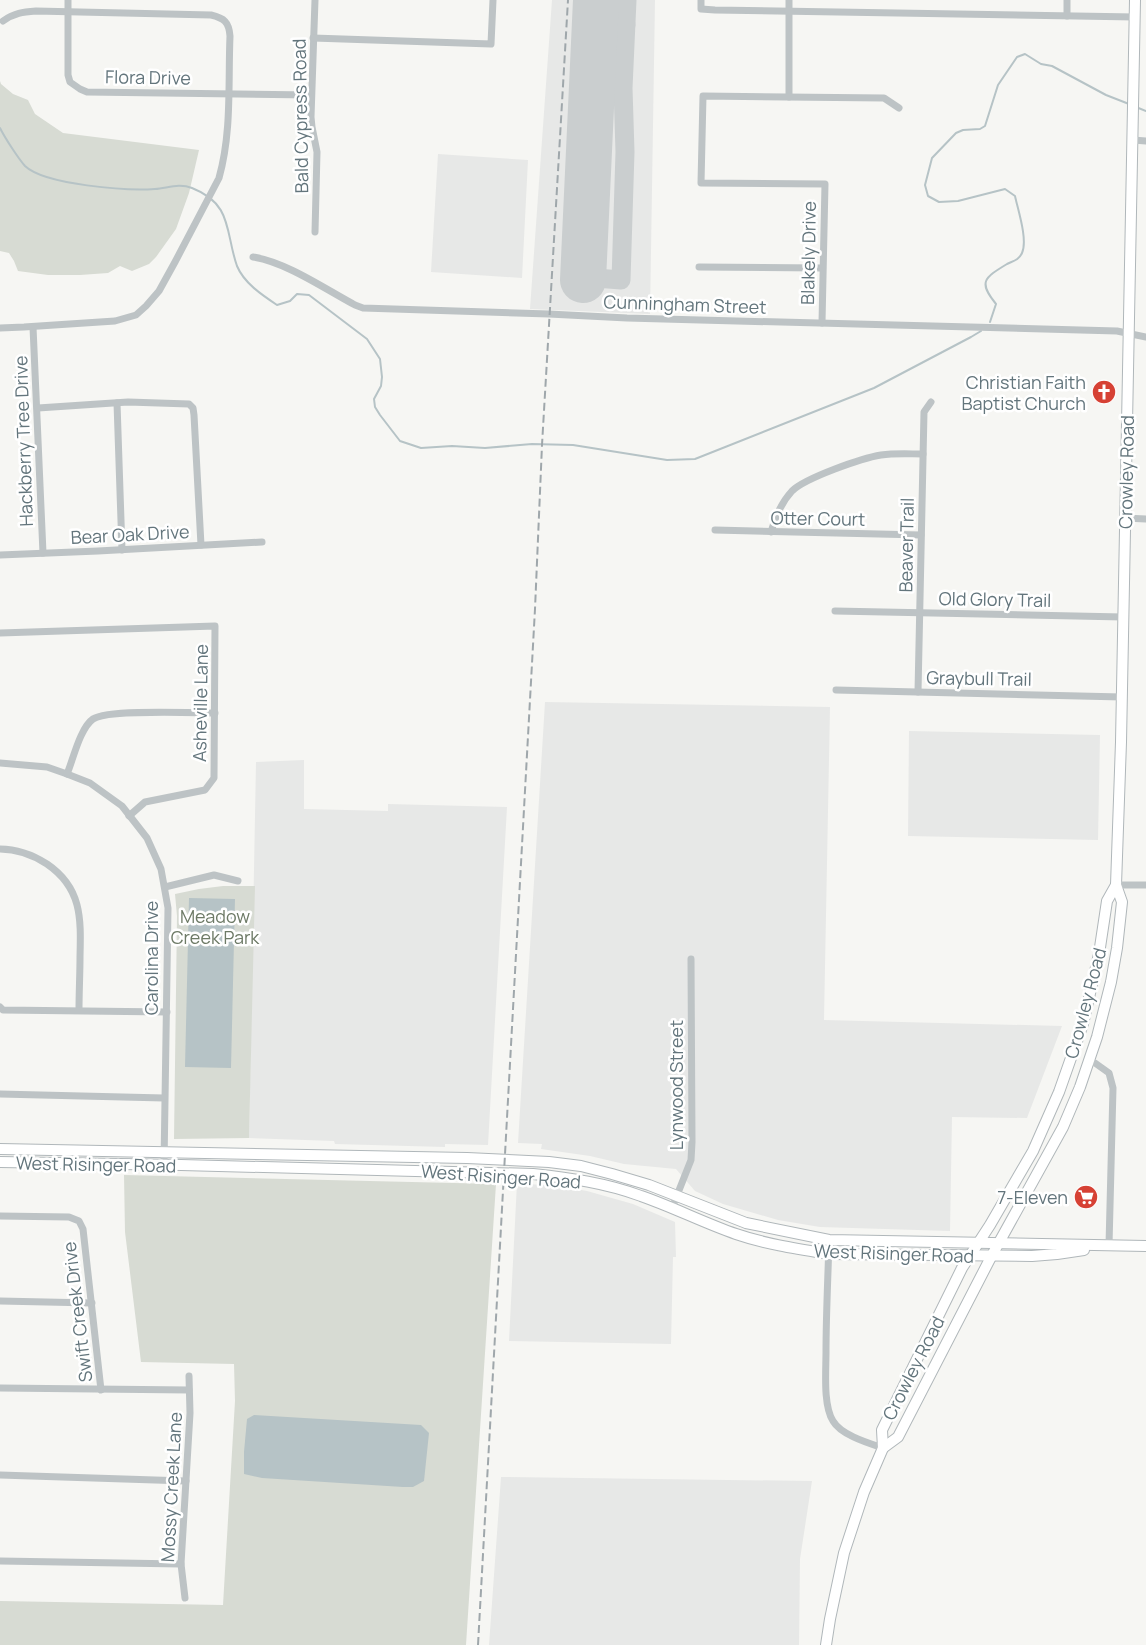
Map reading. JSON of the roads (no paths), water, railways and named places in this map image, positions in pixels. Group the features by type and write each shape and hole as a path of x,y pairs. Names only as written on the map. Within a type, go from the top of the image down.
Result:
{"main road":[{"name":"Crowley Road","path":"883,1448 898,1437 991,1257 1063,1127 1080,1087 1097,1038 1111,982 1117,948 1122,902 1116,885 1122,697 1135,0"},
{"name":"Crowley Road","path":"883,1448 882,1430 886,1420 969,1256 1029,1157 1059,1092 1083,1024 1099,954 1106,901 1116,885"},
{"name":"West Risinger Road","path":"0,1148 476,1158 549,1162 581,1166 612,1174 746,1223 829,1240 1146,1246"},
{"path":"246,1167 255,1164 305,1164 310,1161 313,1154"},
{"name":"West Risinger Road","path":"0,1162 533,1174 585,1180 640,1195 736,1234 829,1254 1032,1256 1057,1254 1109,1245"},
{"path":"826,1645 844,1554 864,1492 883,1448"}],"street":[{"name":"Flora Drive","path":"68,0 68,75 70,82 87,92 311,95"},
{"name":"Bald Cypress Road","path":"315,0 311,95 312,127 317,152 316,232"},
{"path":"313,38 492,44 494,0"},
{"path":"701,0 701,9 1135,17"},
{"path":"789,0 789,97 884,98 899,108"},
{"path":"1067,0 1067,16"},
{"path":"0,328 116,321 136,315 158,291 219,178 226,149 230,36 230,28 227,22 222,17 211,15 22,12 12,15 3,21"},
{"name":"Blakely Drive","path":"789,97 703,96 701,183 825,184 822,324"},
{"path":"1132,140 1146,141"},
{"name":"Cunningham Street","path":"254,257 264,258 285,267 354,305 363,308 822,324 1118,331 1146,337"},
{"path":"699,267 822,268"},
{"name":"Hackberry Tree Drive","path":"33,327 43,553"},
{"name":"Beaver Trail","path":"918,692 924,412 931,402"},
{"path":"117,403 122,550"},
{"path":"38,408 117,403 190,404 194,415 201,546"},
{"path":"771,532 784,501 794,489 805,483 854,462 878,456 896,453 923,454"},
{"path":"1125,518 1146,519"},
{"name":"Otter Court","path":"715,530 921,535"},
{"name":"Bear Oak Drive","path":"0,555 262,542"},
{"name":"Old Glory Trail","path":"835,611 1123,617"},
{"name":"Asheville Lane","path":"0,633 216,626 214,778 205,790 145,802 129,816"},
{"name":"Graybull Trail","path":"836,690 1122,697"},
{"path":"67,774 83,732 93,719 110,714 215,713"},
{"name":"Carolina Drive","path":"0,762 47,767 90,783 122,806 147,838 161,869 168,908 164,1165"},
{"path":"0,849 11,849 36,857 52,868 66,882 75,898 80,921 79,1010"},
{"path":"165,886 214,875 238,881"},
{"path":"1116,885 1146,885"},
{"name":"Lynwood Street","path":"672,1208 690,1160 692,1142 691,959"},
{"path":"0,1007 3,1010 167,1012"},
{"name":"Crowley Road","path":"1089,1061 1109,1073 1113,1088 1109,1245"},
{"path":"0,1094 164,1098"},
{"name":"Swift Creek Drive","path":"0,1216 69,1217 79,1221 83,1229 101,1390"},
{"path":"829,1240 827,1405 833,1423 858,1439 883,1448"},
{"path":"0,1301 92,1303"},
{"name":"Mossy Creek Lane","path":"185,1598 181,1564 190,1413 189,1376"},
{"path":"0,1388 189,1390"},
{"path":"0,1475 186,1481"},
{"path":"0,1561 181,1564"}],"waterway":[{"path":"990,322 996,304 990,297 986,281 993,273 1016,260 1024,247 1022,225 1015,196 1005,189 958,201 939,202 928,196 925,185 932,158 956,133 963,130 980,129 985,126 998,85 1017,57 1025,54 1041,64 1052,66 1106,95 1129,104"},
{"path":"1136,107 1146,111"},
{"path":"0,128 25,166 35,173 68,182 107,188 155,189 183,186 192,188 215,202 225,220 237,266 244,278 254,288 277,305 290,301 297,294 309,295 367,339 380,359 382,377 381,386 374,399 375,407 400,441 421,448 452,446 485,448 532,444 573,445 667,460 695,459 874,388 981,331"}],"railway":[{"path":"478,1645 535,609 542,445 568,0"}],"place":[{"name":"Christian Faith Baptist Church","path":"1104,392"},
{"name":"7-Eleven","path":"1086,1197"}],"park label":[{"name":"Meadow Creek Park","path":"215,926"}]}
